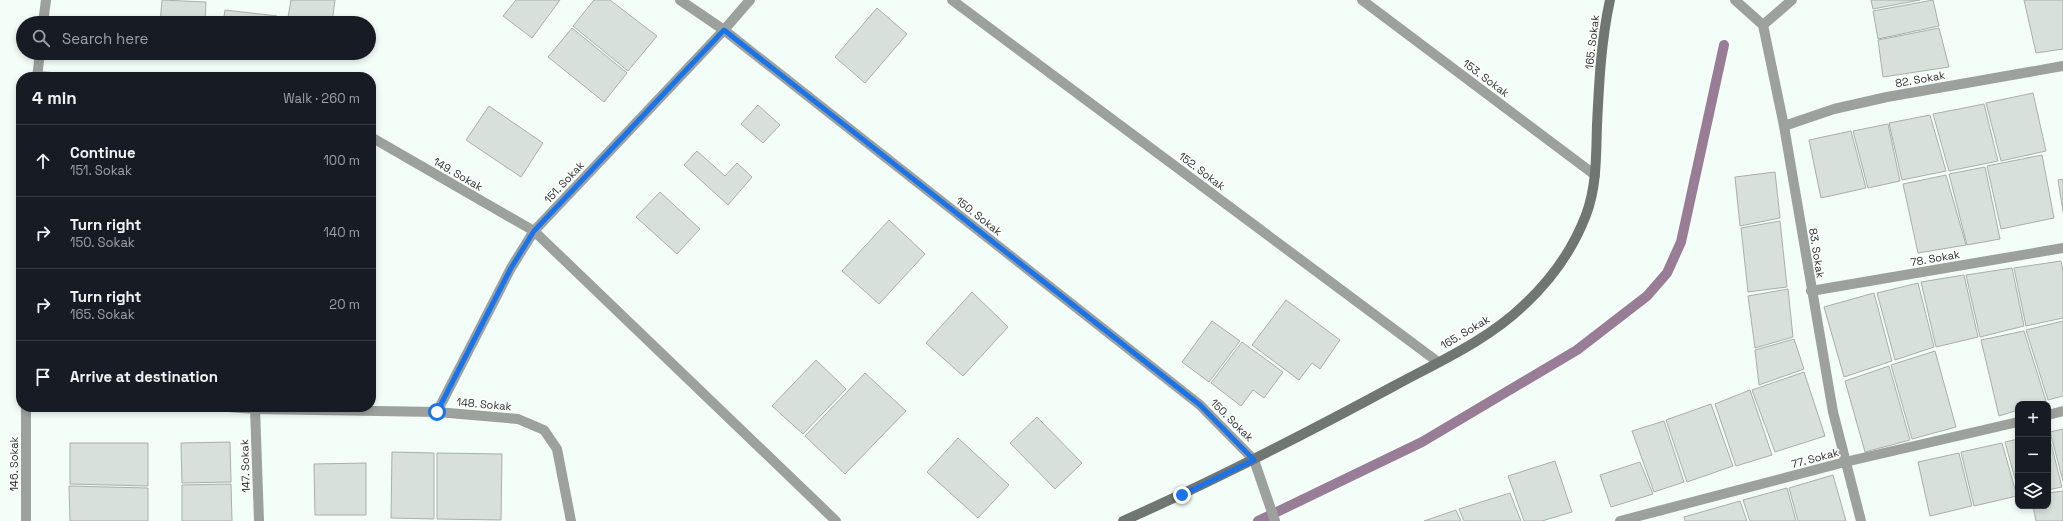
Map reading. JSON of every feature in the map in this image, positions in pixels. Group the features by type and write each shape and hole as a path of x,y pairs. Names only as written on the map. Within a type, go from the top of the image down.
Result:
{"main road":[{"name":"165. Sokak","path":"1123,521 1254,460 1438,362 1491,331 1523,306 1551,276 1572,244 1587,214 1595,176 1603,31 1610,0"}],"street":[{"path":"44,16 46,0"},
{"name":"150. Sokak","path":"680,0 724,30 1200,405 1254,460"},
{"name":"151. Sokak","path":"437,412 511,268 534,231 724,30 750,0"},
{"name":"152. Sokak","path":"952,0 1438,362"},
{"name":"153. Sokak","path":"1362,0 1595,176"},
{"path":"1734,0 1763,25 1792,0"},
{"name":"83. Sokak","path":"1763,25 1784,126 1832,412 1861,521"},
{"path":"38,72 39,60"},
{"name":"82. Sokak","path":"1784,126 1834,109 1887,97 2063,66"},
{"name":"149. Sokak","path":"376,140 534,231 836,521"},
{"name":"78. Sokak","path":"1811,291 2063,248"},
{"name":"148. Sokak","path":"376,411 437,412 518,418 544,430 557,449 571,521"},
{"name":"146. Sokak","path":"26,412 26,521"},
{"name":"147. Sokak","path":"255,412 259,521"},
{"path":"2051,414 2063,412"},
{"name":"77. Sokak","path":"1620,521 1845,462 2015,423"},
{"path":"1254,460 1275,521"}],"building":[{"path":"162,0 206,2 205,16 161,16"},
{"path":"291,0 335,0 333,16 288,16"},
{"path":"516,0 560,0 532,38 503,16"},
{"path":"594,0 610,0 657,36 628,71 573,26"},
{"path":"1871,0 1920,0 1873,9"},
{"path":"1933,0 1939,26 1878,39 1873,11"},
{"path":"2024,0 2063,0 2063,49 2036,53"},
{"path":"877,8 907,34 865,83 835,57"},
{"path":"225,10 277,16 224,16"},
{"path":"572,28 627,73 604,102 548,57"},
{"path":"1939,28 1949,67 1883,77 1878,40"},
{"path":"2033,93 2046,151 2001,161 1986,103"},
{"path":"1984,104 1998,161 1949,171 1933,114"},
{"path":"758,105 780,125 763,143 741,124"},
{"path":"489,106 543,143 521,177 466,140"},
{"path":"1930,115 1946,171 1902,180 1889,123"},
{"path":"1888,124 1900,181 1868,188 1853,131"},
{"path":"1851,131 1866,188 1821,198 1809,140"},
{"path":"697,151 725,176 737,163 752,177 728,205 684,165"},
{"path":"2042,155 2054,218 2001,229 1987,166"},
{"path":"1985,167 2000,239 1967,245 1949,174"},
{"path":"1775,172 1780,218 1740,226 1735,177"},
{"path":"1946,175 1966,245 1918,253 1903,184"},
{"path":"2063,179 2063,211 2058,180"},
{"path":"660,192 700,229 677,254 636,217"},
{"path":"889,220 925,254 879,304 842,271"},
{"path":"1780,221 1787,287 1748,292 1741,228"},
{"path":"2061,261 2063,271 2063,318 2026,326 2014,268"},
{"path":"2012,268 2024,326 1980,337 1966,275"},
{"path":"1964,275 1978,337 1936,347 1921,282"},
{"path":"1918,283 1934,347 1895,360 1877,293"},
{"path":"1788,289 1793,337 1755,348 1748,296"},
{"path":"972,292 1008,327 963,376 926,343"},
{"path":"1874,293 1892,361 1844,377 1824,307"},
{"path":"1286,300 1340,340 1320,369 1312,363 1299,380 1252,345"},
{"path":"1212,321 1240,341 1209,382 1182,362"},
{"path":"2063,321 2063,396 2048,400 2026,330"},
{"path":"2024,331 2046,401 2015,401 2015,411 1999,416 1981,340"},
{"path":"1794,339 1804,369 1759,385 1755,350"},
{"path":"1242,342 1283,372 1264,398 1253,390 1241,406 1211,383"},
{"path":"1935,351 1956,427 1912,439 1891,365"},
{"path":"816,360 846,389 803,434 772,406"},
{"path":"1889,366 1910,440 1865,452 1845,381"},
{"path":"1804,372 1825,436 1775,452 1752,390"},
{"path":"865,373 906,411 845,474 805,436"},
{"path":"1750,390 1772,455 1736,466 1715,404"},
{"path":"1711,404 1733,466 1687,482 1666,420"},
{"path":"1037,417 1082,463 1055,489 1010,443"},
{"path":"1664,421 1684,482 1654,492 1632,431"},
{"path":"2063,429 2063,481 2051,436 2051,432"},
{"path":"958,438 1009,485 978,518 927,472"},
{"path":"2015,440 2015,479 2005,442"},
{"path":"230,442 231,482 182,483 181,443"},
{"path":"70,443 148,443 148,486 70,484"},
{"path":"2002,443 2015,489 2015,496 1974,506 1961,452"},
{"path":"2051,444 2062,487 2051,489"},
{"path":"392,452 434,453 434,519 391,518"},
{"path":"437,453 502,454 501,520 437,519"},
{"path":"1959,453 1972,506 1930,516 1918,462"},
{"path":"1555,461 1572,512 1542,521 1524,521 1508,476"},
{"path":"1640,462 1653,494 1611,507 1600,475"},
{"path":"366,463 366,515 315,515 314,464"},
{"path":"1833,475 1846,521 1798,521 1789,488"},
{"path":"231,484 232,521 182,521 182,485"},
{"path":"69,486 148,488 148,521 70,521"},
{"path":"1787,488 1796,521 1750,521 1743,500"},
{"path":"2063,491 2063,521 2036,521 2034,509 2051,509 2051,493"},
{"path":"1510,493 1521,521 1464,521 1459,509"},
{"path":"1740,501 1747,521 1685,521 1684,517"},
{"path":"1456,510 1461,521 1424,521"}],"waterway":[{"path":"1258,521 1422,442 1577,350 1647,296 1667,273 1681,242 1724,45"}],"route":[{"path":"437,412 511,268 534,231 724,30 1200,405 1254,460 1182,495"}]}
